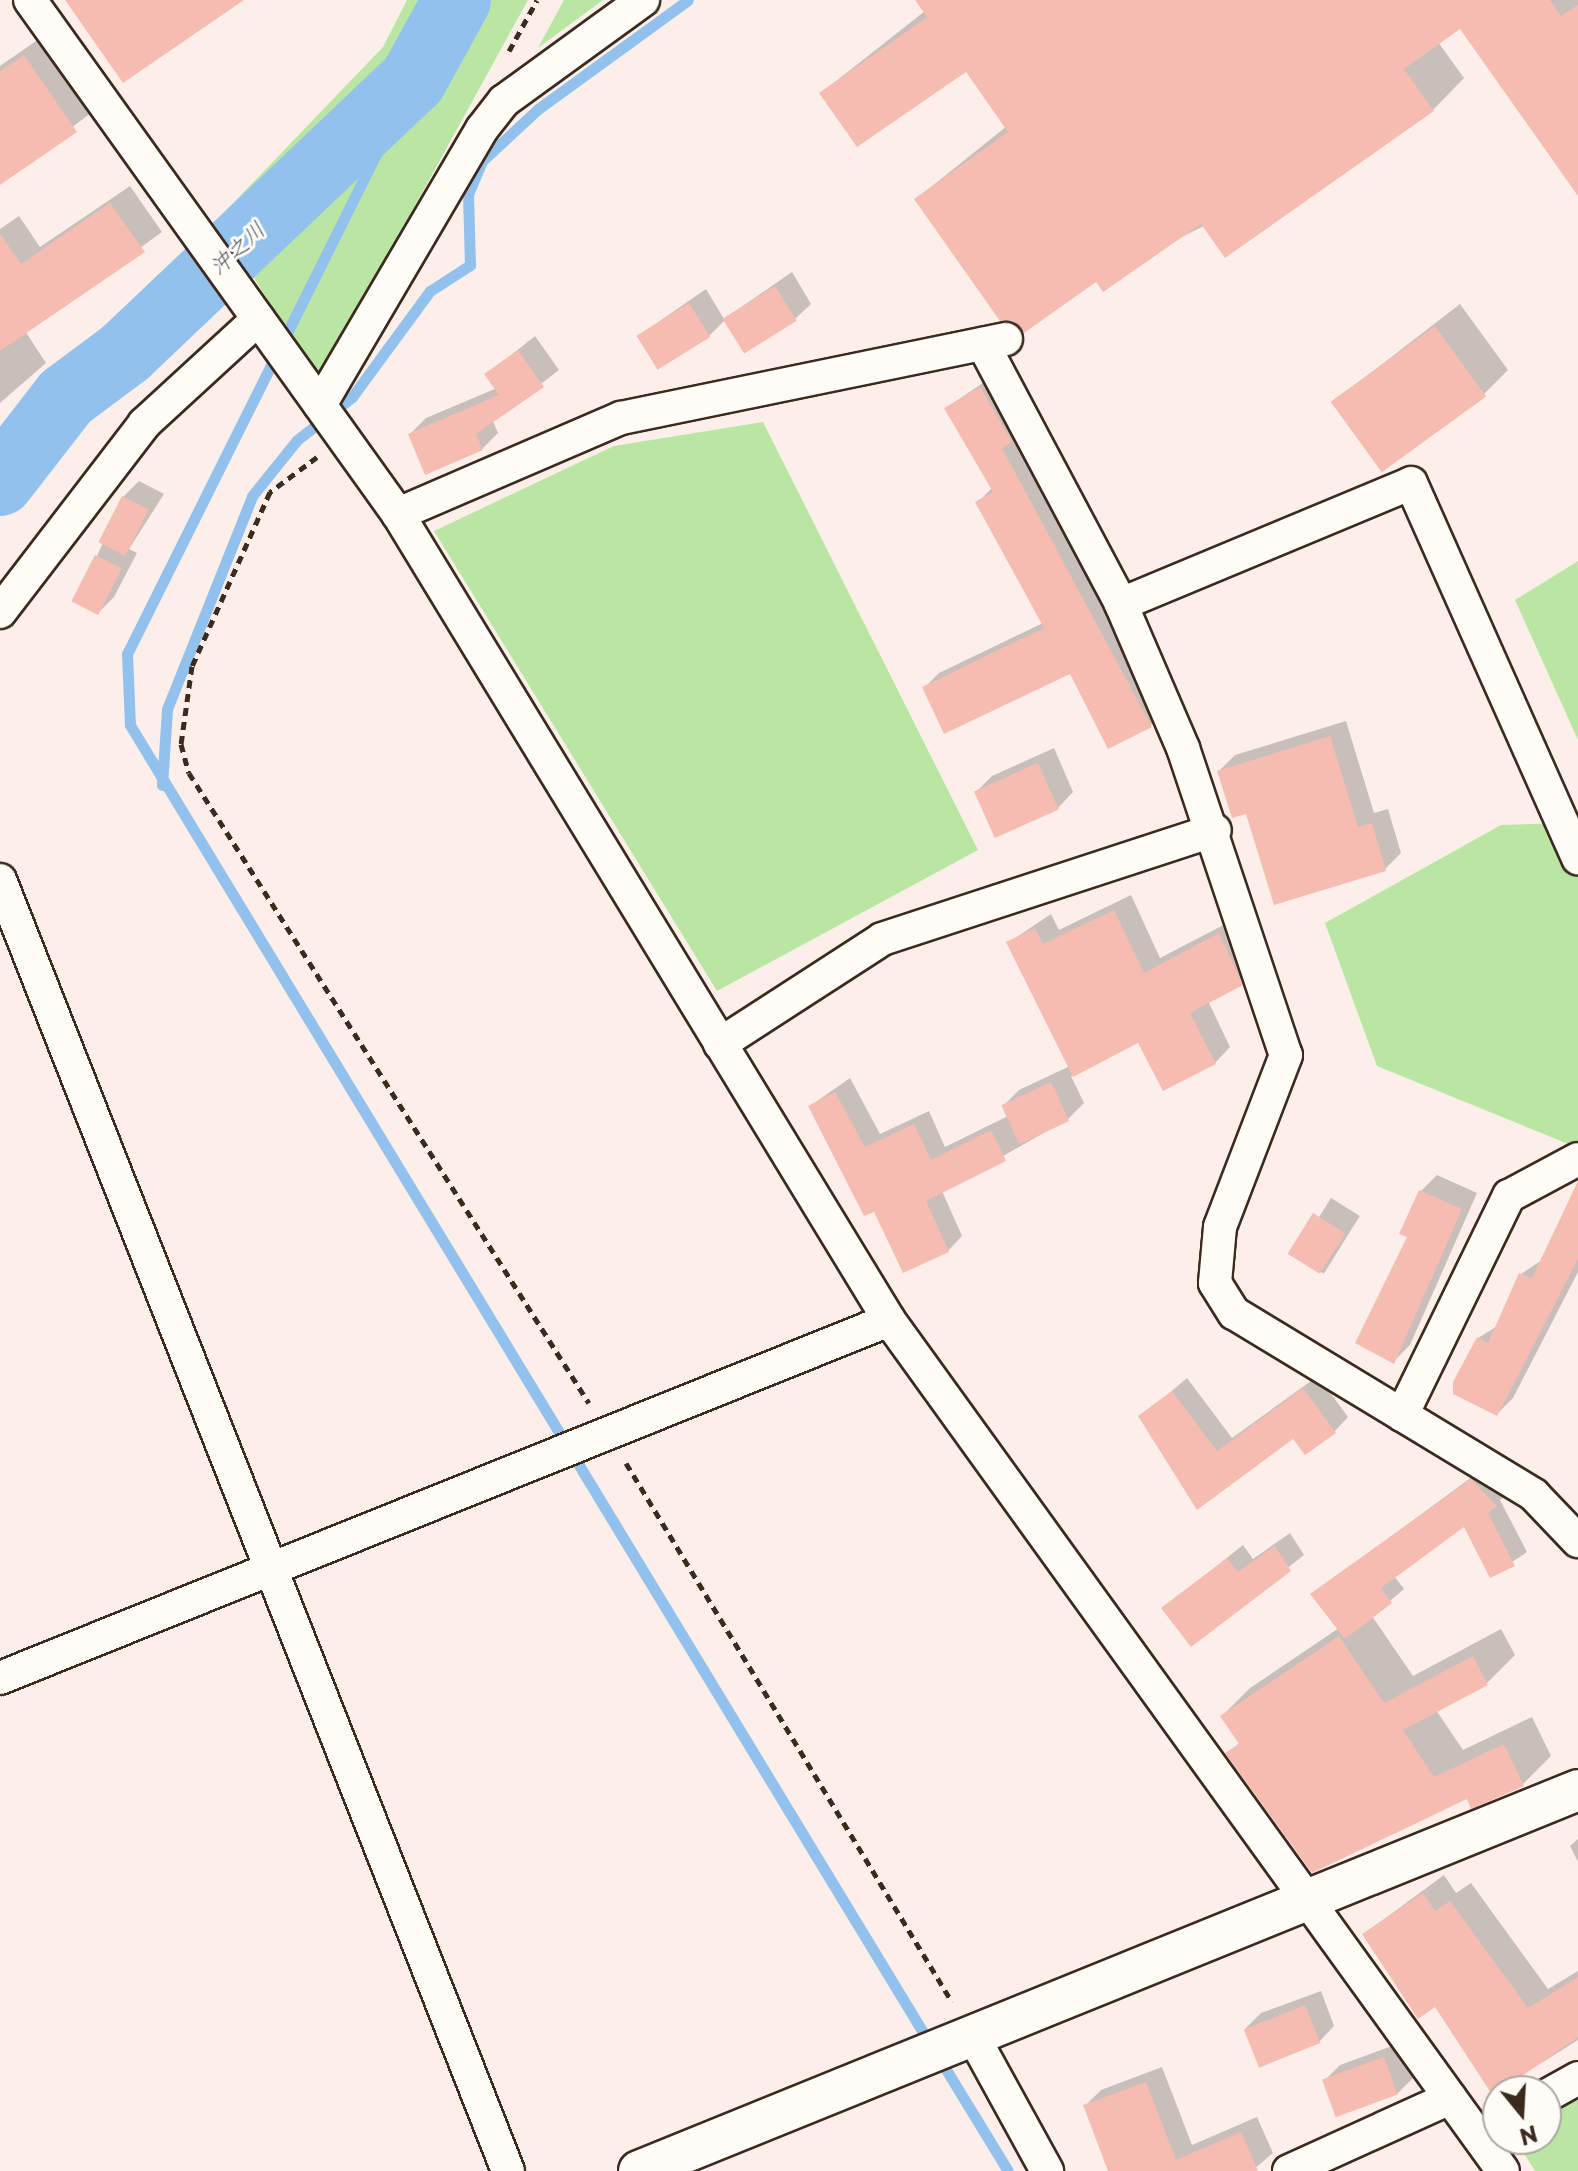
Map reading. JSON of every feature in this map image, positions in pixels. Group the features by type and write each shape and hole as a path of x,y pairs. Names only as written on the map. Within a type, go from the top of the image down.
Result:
{"street":[{"path":"30,0 398,514 889,1320 1450,2098 1482,2125"},
{"path":"320,405 482,129 504,101 643,0"},
{"path":"0,612 144,424 258,319"},
{"path":"398,514 621,418 995,341 1121,604 1215,830 1286,1055 1220,1227 1215,1283 1234,1313 1534,1495 1578,1541"},
{"path":"1121,604 1411,483 1578,858"},
{"path":"720,1044 882,939 1215,830"},
{"path":"0,880 508,2171"},
{"path":"1402,1415 1509,1196 1578,1159"},
{"path":"0,1678 889,1320"},
{"path":"639,2171 968,2041 1578,1790"},
{"path":"968,2041 1047,2171"},
{"path":"1289,2171 1450,2098"}],"path":[{"path":"347,442 295,468 270,492 192,666 181,744 189,773 603,1434 968,2041"}],"green space":[{"path":"407,0 528,0 319,380 217,220 383,47"},
{"path":"564,0 603,0 538,48"},
{"path":"763,422 978,850 717,991 434,531 614,446"},
{"path":"1578,561 1578,740 1515,600"},
{"path":"1563,823 1578,869 1578,1148 1377,1066 1325,923 1501,825"},
{"path":"1578,2097 1578,2171 1535,2171 1525,2155 1562,2155 1562,2108"}],"building":[{"path":"65,0 244,0 123,83"},
{"path":"915,0 1550,0 1561,16 1578,5 1578,196 1460,29 1404,69 1434,111 1225,258 1201,224 1103,292 1096,282 1024,333 1013,321 1000,321 914,199 1008,132 966,72 857,147 819,93 927,17"},
{"path":"24,55 77,132 0,185 0,71"},
{"path":"110,203 145,252 0,351 0,234 21,264"},
{"path":"775,286 797,321 744,354 722,319"},
{"path":"689,303 710,337 658,370 636,336"},
{"path":"1435,326 1486,396 1382,472 1331,402"},
{"path":"518,350 544,387 476,434 483,450 425,475 408,434 499,395 484,374"},
{"path":"980,387 1012,442 1002,448 1152,727 1108,749 1070,674 944,734 922,687 1044,628 975,502 993,492 944,408"},
{"path":"122,496 149,510 125,556 98,542"},
{"path":"95,555 122,569 98,615 71,601"},
{"path":"1330,736 1358,827 1372,823 1386,871 1274,905 1246,814 1232,818 1217,771"},
{"path":"1038,763 1059,810 995,838 974,791"},
{"path":"1114,910 1144,973 1219,933 1243,985 1190,1013 1216,1064 1163,1091 1138,1043 1073,1077 1006,942 1035,928 1043,944"},
{"path":"1051,1082 1069,1121 1019,1144 1001,1105"},
{"path":"835,1092 865,1147 914,1124 931,1160 991,1130 1006,1161 926,1201 949,1252 903,1273 874,1212 864,1216 808,1106"},
{"path":"1578,1181 1578,1259 1497,1416 1453,1394 1453,1382 1477,1337 1488,1343 1519,1273 1532,1278"},
{"path":"1419,1190 1462,1209 1394,1364 1355,1343 1407,1237 1399,1234"},
{"path":"1313,1213 1345,1233 1320,1274 1288,1254"},
{"path":"1303,1388 1336,1433 1305,1455 1293,1439 1197,1510 1138,1416 1172,1391 1217,1451"},
{"path":"1471,1479 1497,1506 1488,1513 1515,1566 1490,1578 1464,1527 1381,1588 1392,1603 1345,1639 1310,1594"},
{"path":"1275,1546 1291,1571 1191,1647 1161,1608 1227,1558 1238,1572"},
{"path":"1339,1636 1384,1703 1473,1656 1488,1685 1403,1730 1434,1777 1504,1744 1524,1786 1471,1809 1467,1799 1312,1873 1225,1753 1239,1744 1220,1716"},
{"path":"1423,1893 1435,1911 1450,1901 1528,2008 1578,1977 1578,2037 1523,2075 1482,2075 1482,2079 1435,2007 1418,2019 1362,1934"},
{"path":"1305,2005 1320,2043 1259,2068 1244,2030"},
{"path":"1384,2057 1398,2095 1336,2117 1322,2080"},
{"path":"1146,2082 1176,2160 1241,2132 1258,2171 1108,2171 1083,2105"}],"waterway":[{"name":"沖之川","path":"0,482 66,397 125,353 413,80 457,0"},
{"path":"162,785 167,709 252,496 297,440 352,397 430,291 470,265 468,194 482,161 538,109 688,0"},
{"path":"413,80 127,654 130,725 930,2044"},
{"path":"939,2058 1008,2171"}]}
